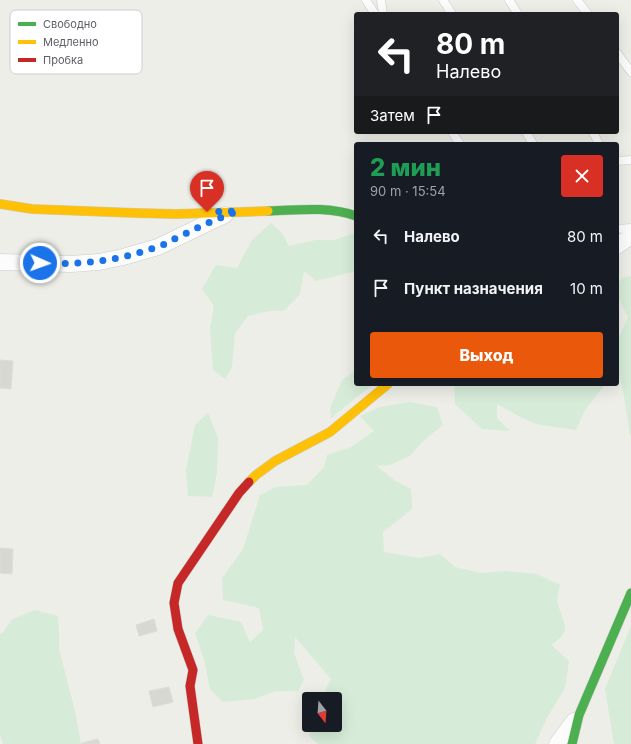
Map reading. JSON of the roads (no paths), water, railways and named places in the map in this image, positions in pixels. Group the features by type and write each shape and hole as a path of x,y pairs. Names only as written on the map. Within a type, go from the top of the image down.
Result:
{"street":[{"path":"0,204 32,209 176,214 324,208 342,211 354,215"},
{"path":"0,262 71,264 99,262 123,257 158,247 214,220 238,211"},
{"path":"619,245 631,236"},
{"path":"198,744 190,686 193,670 178,629 174,603 178,583 239,493 256,475 275,461 330,432 385,386"},
{"path":"572,744 579,715 631,593"},
{"path":"557,744 579,715"}],"lane":[{"path":"366,0 374,12"},
{"path":"382,0 383,12"},
{"path":"443,0 451,12"},
{"path":"509,0 517,12"},
{"path":"577,0 586,12"},
{"path":"619,56 631,72"},
{"path":"619,161 631,160"},
{"path":"619,229 631,228"}]}
